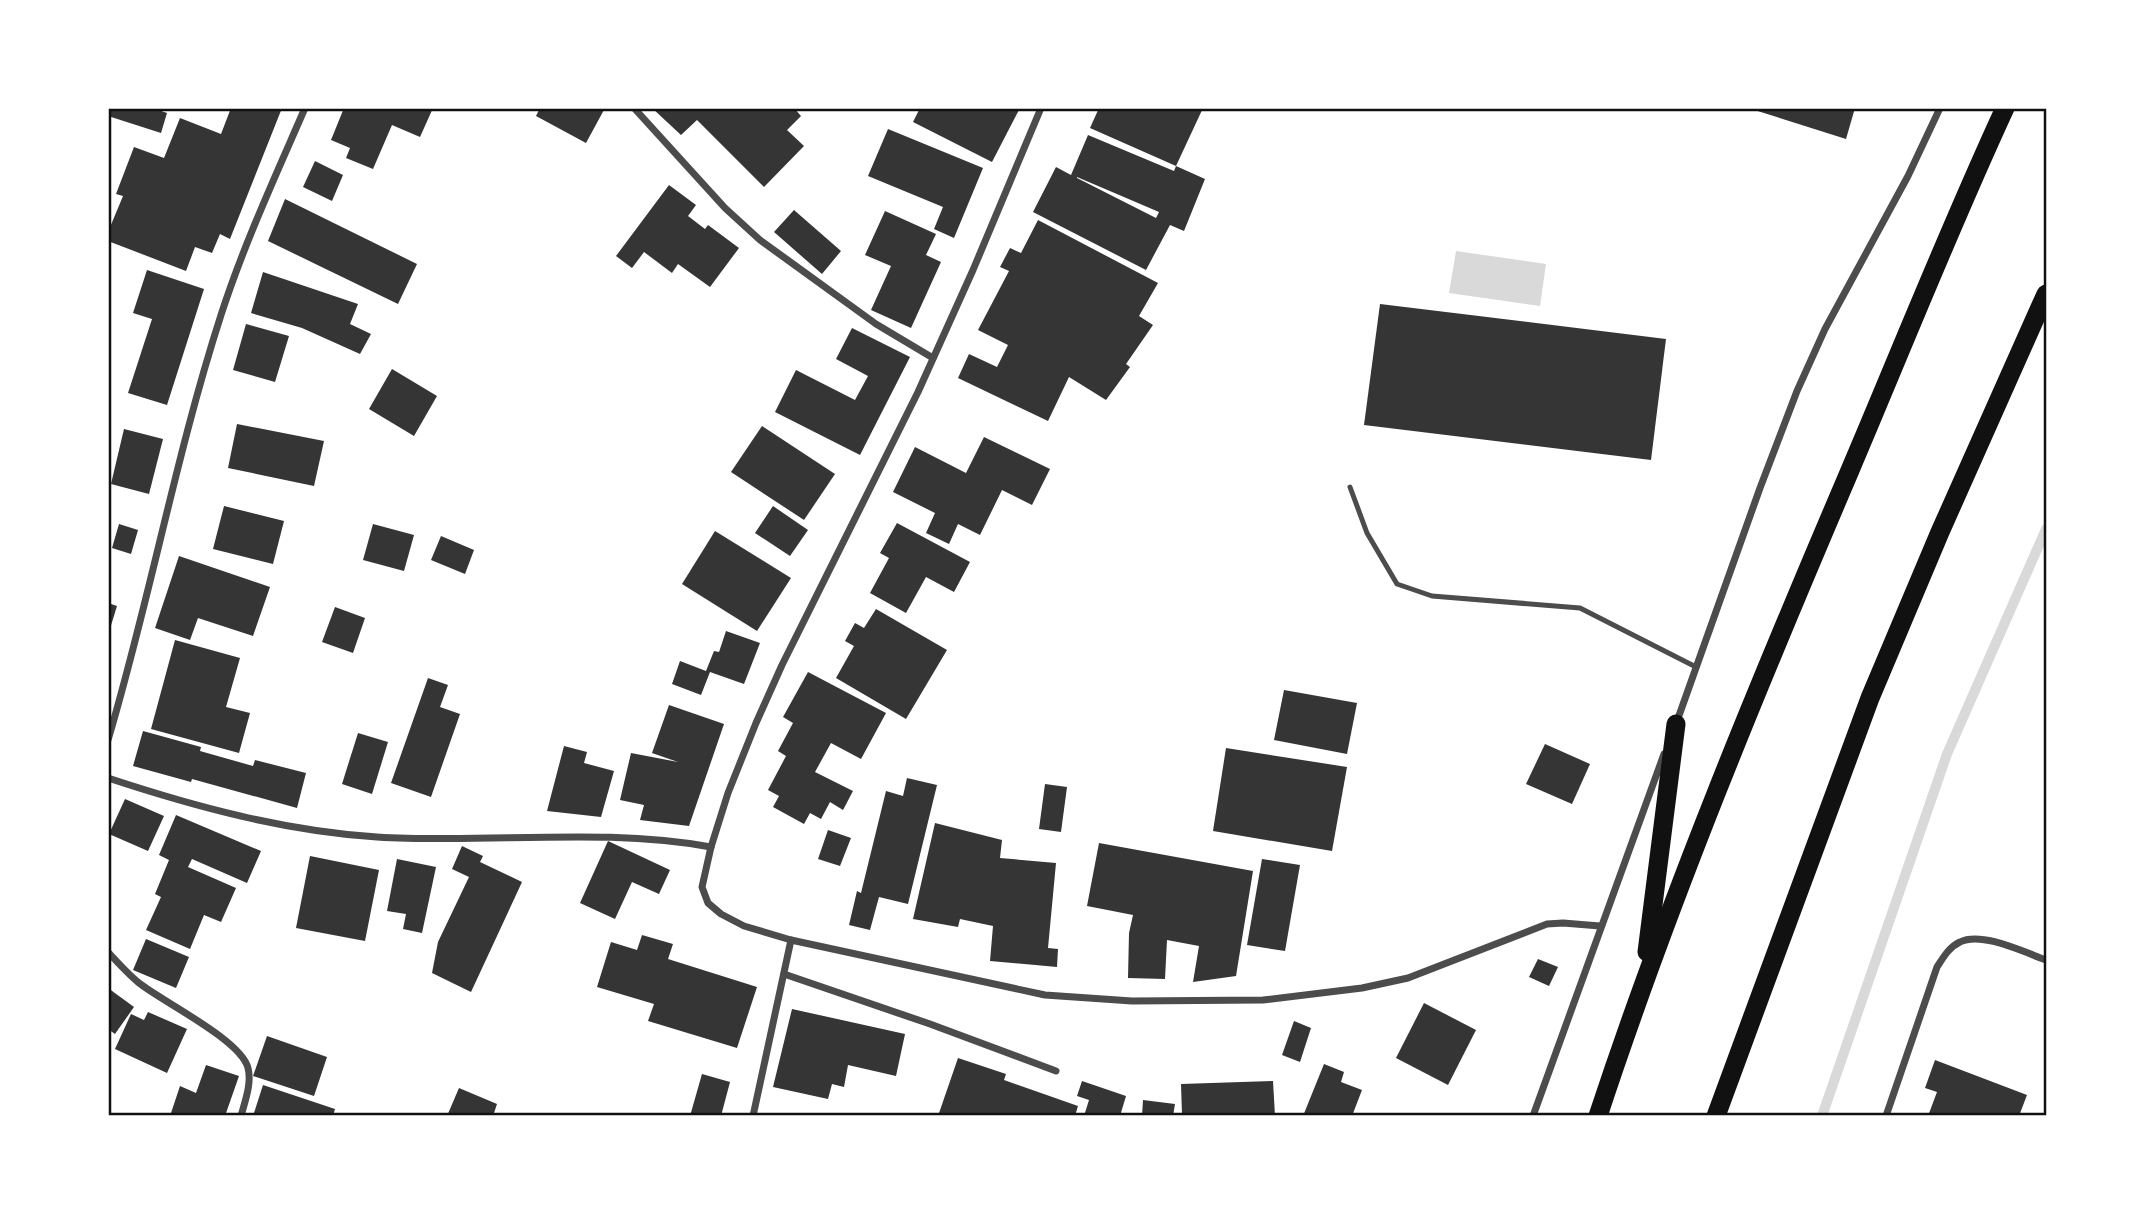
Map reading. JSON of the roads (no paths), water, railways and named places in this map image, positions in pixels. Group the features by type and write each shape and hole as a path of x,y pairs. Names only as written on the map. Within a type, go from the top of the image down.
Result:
{"highway":[{"path":"1598,1115 1642,985 1793,605 2005,108"},
{"path":"1716,1115 1870,698 2046,293"},
{"path":"1642,985 1675,724"}],"street":[{"path":"108,740 153,577 178,466 221,314 245,246 305,108"},
{"path":"634,108 725,208 760,240 876,324 933,358"},
{"path":"1041,108 933,358 782,665 733,781 711,846 702,887 708,903 721,914 744,926 791,940 1045,995 1132,1001 1264,1000 1363,988 1408,978 1547,924 1600,926"},
{"path":"1533,1115 1797,391 1825,329 1908,176 1940,108"},
{"path":"108,778 231,815 322,832 379,837 645,837 711,846"},
{"path":"1886,1115 1937,967 1948,952 1959,942 1974,938 2046,960"},
{"path":"753,1115 791,940"},
{"path":"108,952 140,984 173,1004 241,1054 248,1068 249,1083 241,1115"},
{"path":"784,974 1056,1071"}],"lane":[{"path":"1350,487 1367,533 1397,584 1432,596 1580,608 1696,667"}],"waterway":[{"path":"1822,1116 1947,754 2046,529"}]}
